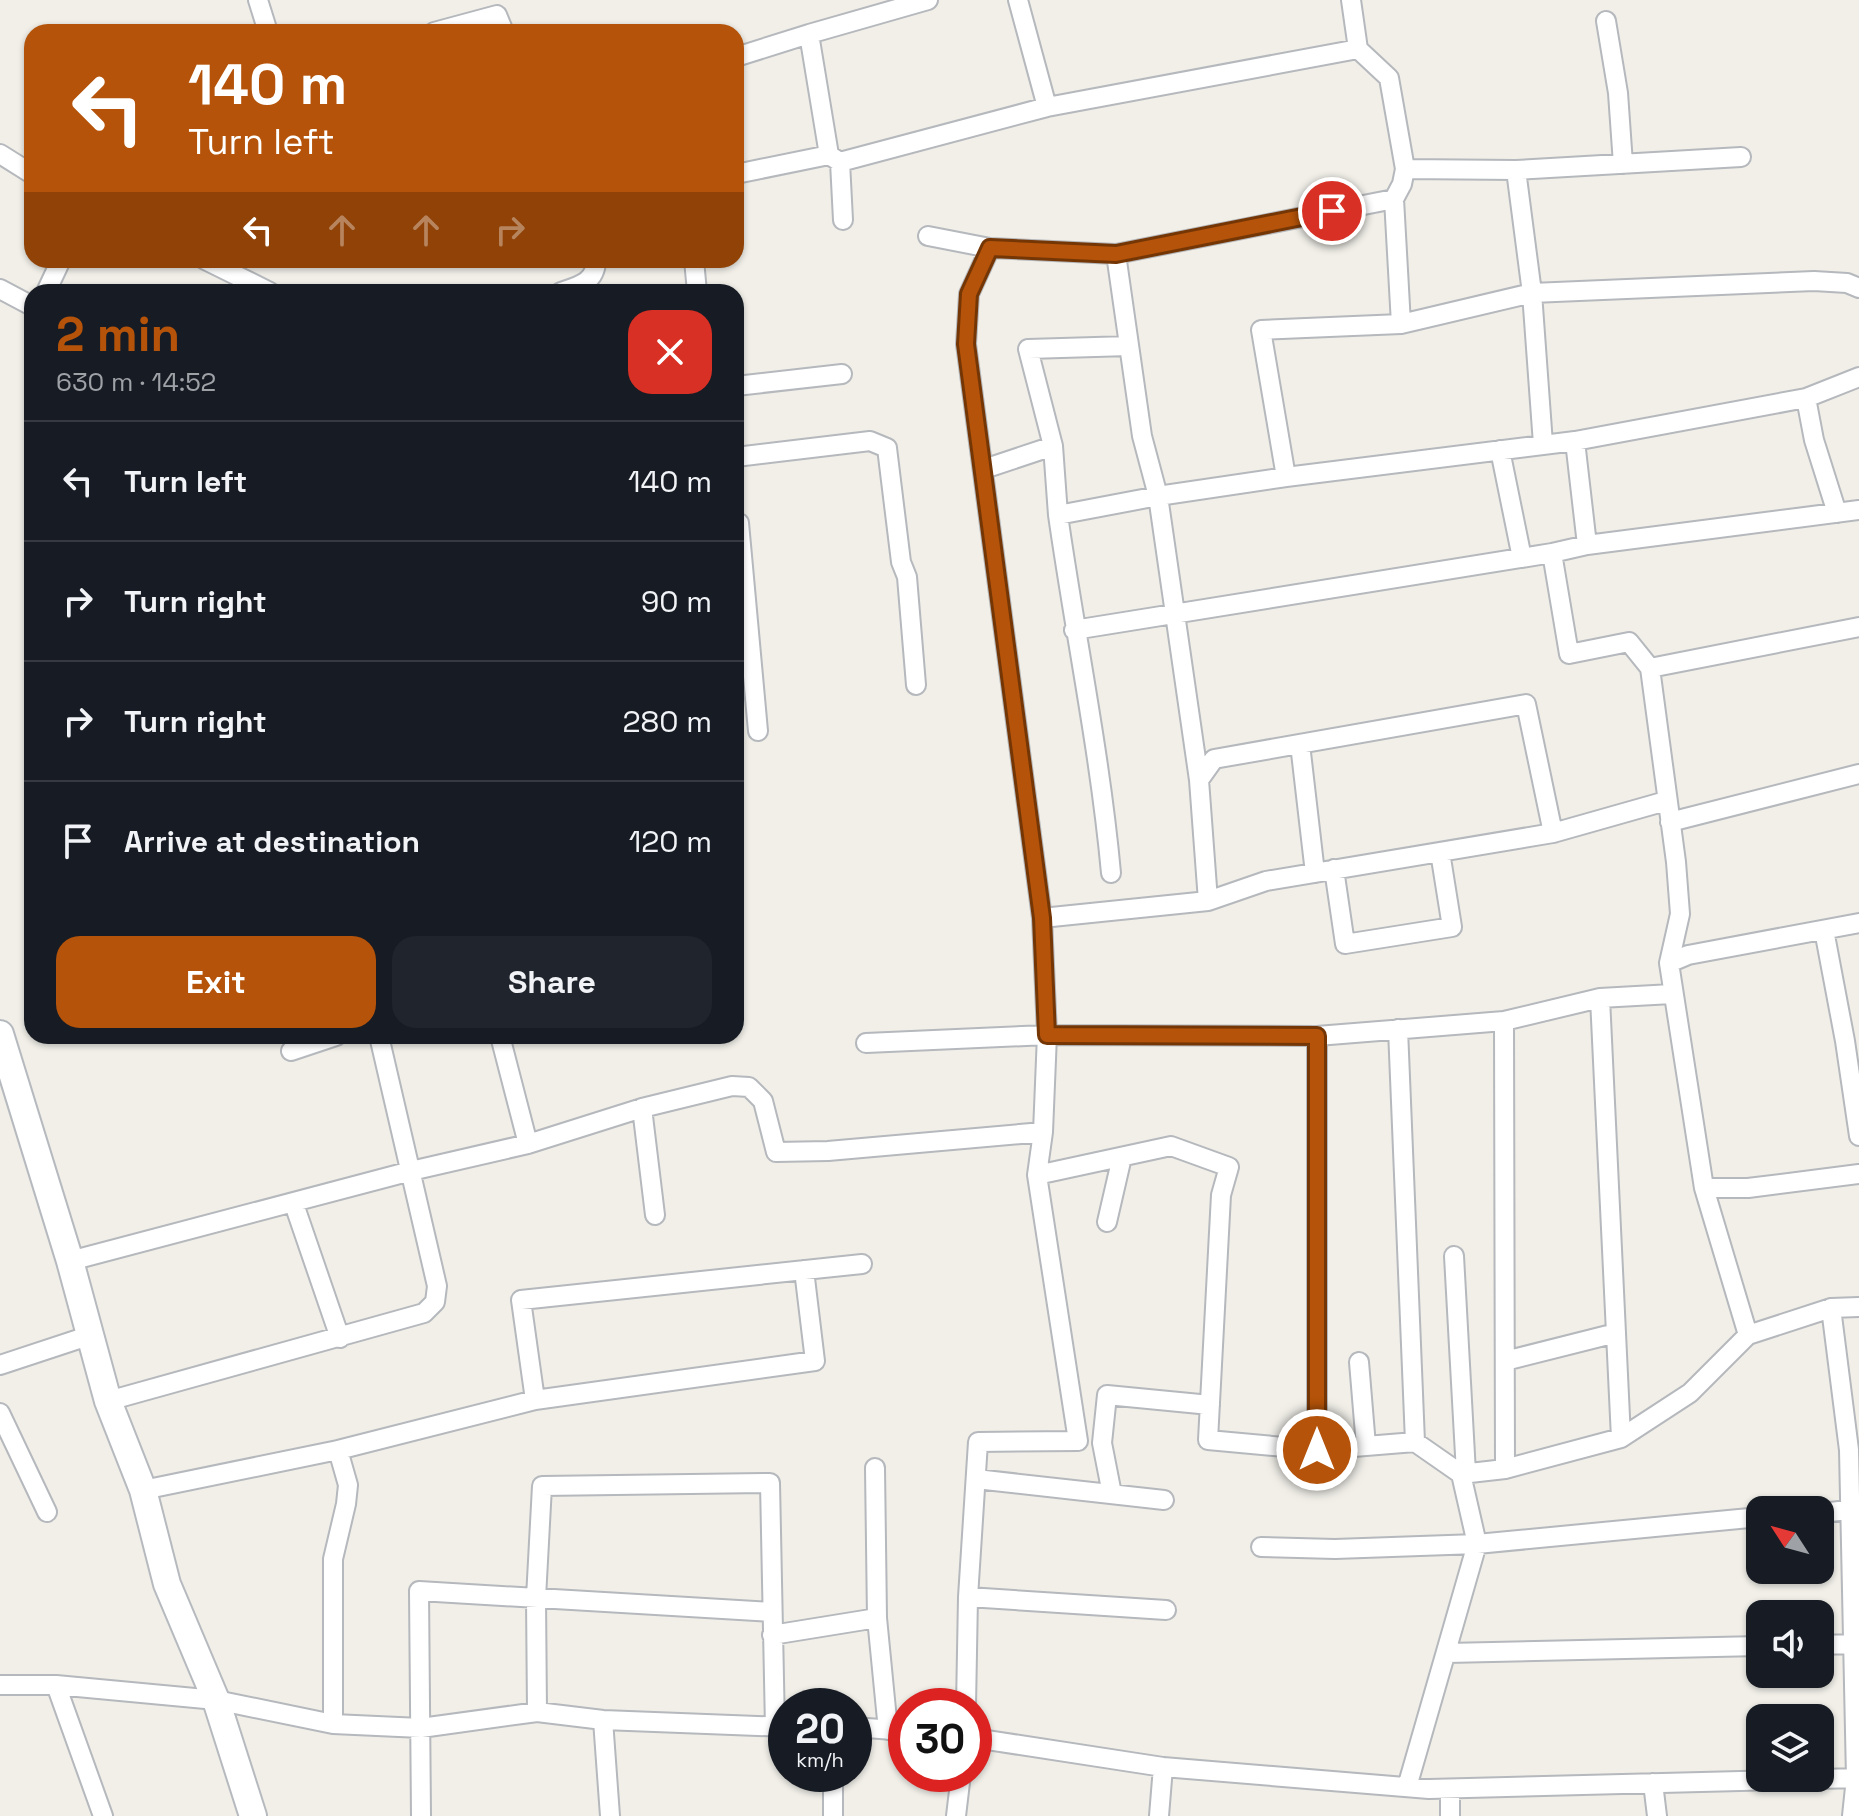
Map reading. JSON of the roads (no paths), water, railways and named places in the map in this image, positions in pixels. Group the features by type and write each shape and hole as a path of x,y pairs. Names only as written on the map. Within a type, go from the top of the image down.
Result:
{"street":[{"path":"258,0 266,24"},
{"path":"744,54 928,0"},
{"path":"1018,0 1047,107"},
{"path":"1351,0 1358,49 1389,78 1405,169 1394,199 1401,324"},
{"path":"464,24 497,15 501,24"},
{"path":"1606,21 1618,93 1623,164"},
{"path":"809,34 835,159 843,220"},
{"path":"744,173 835,159 1047,107 1358,49"},
{"path":"0,154 24,169"},
{"path":"1405,169 1516,170 1741,157"},
{"path":"1516,170 1532,293 1543,444"},
{"path":"928,236 990,248 1116,254 1394,199"},
{"path":"966,1688 968,1597 978,1442 1078,1441 1037,1175 1043,1132 1047,1035 1042,918 966,344 969,294 990,248"},
{"path":"1116,254 1142,436 1158,496 1199,780 1208,901"},
{"path":"221,268 254,284"},
{"path":"1286,477 1261,330 1401,324 1532,293 1814,281 1847,283 1859,288"},
{"path":"0,289 24,302"},
{"path":"1111,873 1092,727 1074,630 1058,515 1053,446 1028,349 1129,346"},
{"path":"744,385 842,374"},
{"path":"1058,515 1286,477 1575,441 1806,398 1859,377"},
{"path":"1806,398 1814,440 1837,513"},
{"path":"744,456 870,441 887,448 901,562 907,577 916,685"},
{"path":"1575,441 1587,545"},
{"path":"984,469 1053,446"},
{"path":"1500,450 1522,558"},
{"path":"1074,630 1587,545 1859,510"},
{"path":"1552,553 1569,654 1629,642 1650,668 1680,914 1669,963 1672,994 1704,1188 1748,1335"},
{"path":"744,590 758,731"},
{"path":"1650,668 1859,627"},
{"path":"1199,780 1214,759 1526,704 1553,833"},
{"path":"1300,744 1315,873"},
{"path":"1670,822 1859,774"},
{"path":"1042,918 1208,901 1266,881 1553,833 1666,801"},
{"path":"1334,869 1345,944 1452,927 1440,852"},
{"path":"1669,963 1688,955 1859,923"},
{"path":"1824,930 1852,1041 1859,1136"},
{"path":"866,1043 1047,1035 1317,1036 1504,1021 1600,998 1672,994"},
{"path":"1600,998 1621,1438"},
{"path":"1504,1021 1505,1469"},
{"path":"1398,1029 1415,1442"},
{"path":"0,1034 70,1261 108,1401 143,1490 167,1584 216,1700 253,1816"},
{"path":"1317,1036 1317,1450"},
{"path":"291,1051 312,1044"},
{"path":"108,1401 424,1313 435,1302 437,1286 381,1044"},
{"path":"502,1044 528,1144"},
{"path":"70,1261 411,1171 528,1144 642,1108 732,1086 749,1087 763,1101 776,1152 828,1151 1043,1132"},
{"path":"642,1108 655,1215"},
{"path":"1037,1175 1171,1146 1229,1167 1221,1195 1208,1440 1317,1450 1415,1442 1464,1474 1505,1469 1621,1438 1690,1393 1748,1335 1831,1308 1859,1307"},
{"path":"1107,1222 1122,1157"},
{"path":"1704,1188 1748,1188 1859,1174"},
{"path":"294,1204 340,1338"},
{"path":"1407,1787 1477,1544 1464,1474 1454,1256"},
{"path":"535,1400 521,1300 862,1264"},
{"path":"143,1490 338,1450 535,1400 815,1361 804,1270"},
{"path":"1831,1308 1854,1450 1849,1510 1858,1778 1852,1816"},
{"path":"1505,1361 1616,1333"},
{"path":"0,1365 91,1335"},
{"path":"1359,1362 1366,1446"},
{"path":"1112,1494 1102,1443 1107,1395 1210,1405"},
{"path":"0,1413 47,1512"},
{"path":"333,1724 333,1559 348,1485 338,1450"},
{"path":"875,1468 877,1618 889,1688"},
{"path":"976,1479 1164,1500"},
{"path":"537,1712 536,1598 542,1486 770,1483 771,1612 777,1688"},
{"path":"1834,1512 1849,1510"},
{"path":"1261,1547 1335,1549 1477,1544 1746,1518"},
{"path":"421,1816 419,1591 771,1612"},
{"path":"968,1597 1166,1610"},
{"path":"772,1635 877,1618"},
{"path":"1834,1645 1853,1644"},
{"path":"1447,1653 1746,1646"},
{"path":"0,1685 56,1685 216,1700 333,1724 421,1728 537,1712 603,1720 768,1727"},
{"path":"56,1685 103,1816"},
{"path":"603,1720 610,1816"},
{"path":"992,1741 1163,1767 1450,1789 1858,1778"},
{"path":"1159,1816 1163,1767"},
{"path":"1653,1783 1657,1816"},
{"path":"1450,1789 1450,1816"},
{"path":"833,1792 833,1816"},
{"path":"956,1816 959,1792"}]}
